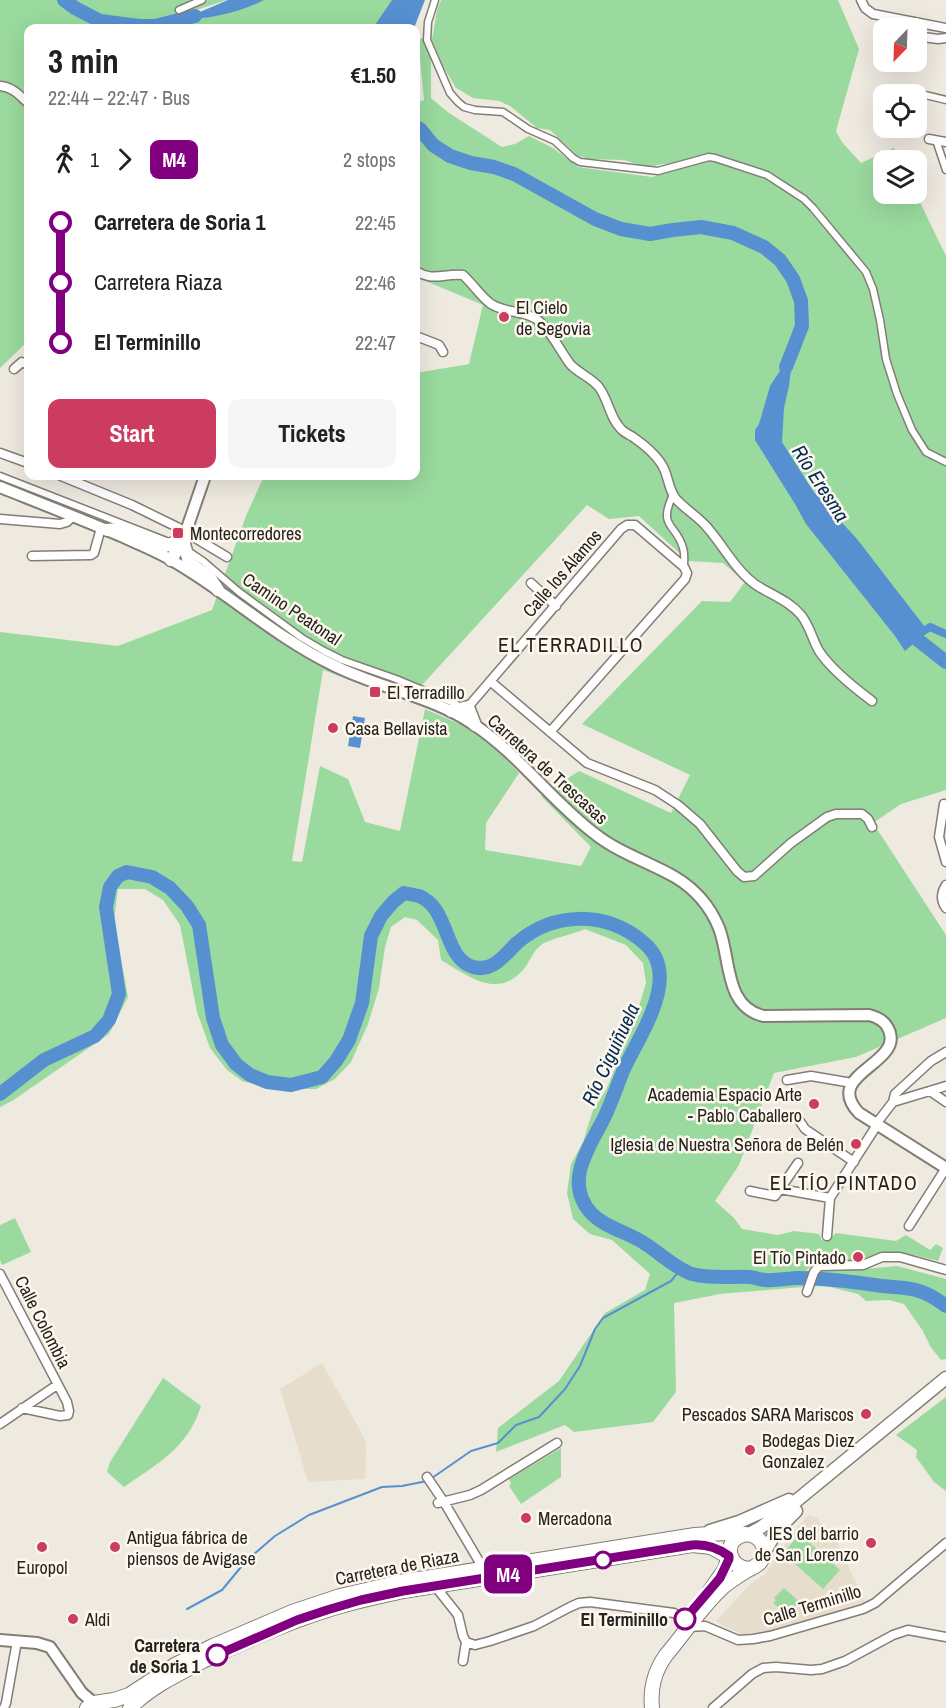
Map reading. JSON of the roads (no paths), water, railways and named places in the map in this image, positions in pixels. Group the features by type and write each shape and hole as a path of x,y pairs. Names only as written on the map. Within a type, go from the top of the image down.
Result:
{"highway":[{"name":"Carretera de Riaza","path":"178,1669 239,1646 297,1620 392,1593 724,1533 747,1534"},
{"path":"644,1708 645,1678 652,1661 687,1623 702,1611 723,1587 761,1562 764,1547 756,1537 747,1534 734,1541 720,1578 687,1623 656,1671 652,1686 652,1708"},
{"path":"695,1540 712,1554 718,1564 720,1578"},
{"name":"Carretera de Riaza","path":"178,1669 240,1634 292,1612 325,1600 384,1585 483,1568 695,1540 730,1555"},
{"path":"730,1555 738,1566 749,1569"},
{"path":"97,1706 129,1695 178,1669"},
{"path":"130,1708 178,1669"}],"main road":[{"path":"104,529 123,531 159,546 185,541"},
{"path":"171,560 185,541"},
{"path":"185,541 189,562 209,577 218,590"},
{"path":"458,708 475,725"},
{"path":"747,1534 769,1522 946,1378"},
{"path":"764,1553 777,1530 791,1515 946,1387"},
{"path":"695,1540 804,1493"}],"street":[{"path":"179,10 202,0"},
{"path":"435,0 428,22 427,40 450,93 464,107 503,112 528,129 555,141 580,162 658,171 709,157 767,176 804,199 866,272 873,289 886,359 912,430 927,452 946,462"},
{"path":"861,0 865,8 873,14 946,28"},
{"path":"927,38 946,38"},
{"path":"0,86 15,90 24,99"},
{"path":"927,95 946,100"},
{"path":"932,139 946,142"},
{"path":"932,139 946,169"},
{"path":"420,273 431,277 463,275 492,304 508,311 536,318 571,364 599,387 613,418 622,430 660,461 673,495 708,528 749,578 782,599 800,614 810,627 815,644 822,655 845,679 872,701"},
{"path":"420,338 440,345 443,352"},
{"path":"14,369 22,362 24,363"},
{"path":"0,453 24,462"},
{"path":"0,476 169,542"},
{"path":"71,480 132,505 185,541 227,556"},
{"path":"185,541 204,480"},
{"path":"0,487 74,516 171,560 301,648 331,665 458,708"},
{"path":"550,732 686,578 684,550 667,520 668,505 673,495"},
{"path":"0,519 60,524 74,516"},
{"name":"Calle los Álamos","path":"458,708 490,681 621,529 627,525 638,527 684,567"},
{"path":"32,556 91,555 104,529"},
{"name":"Camino Peatonal","path":"185,541 203,561 234,588 302,638 342,660 405,683 458,708"},
{"path":"531,583 556,606"},
{"path":"490,681 587,763 655,790 678,805 700,824 736,871 744,877 758,873 791,843 830,816 840,813 862,814 872,827"},
{"name":"Carretera de Trescasas","path":"475,725 510,753 593,833 673,876 698,894 717,923 726,950 735,994 746,1009 763,1016 869,1015 884,1021 891,1035 888,1050 858,1075 852,1083"},
{"path":"944,804 939,837 946,862"},
{"path":"946,885 941,895 946,908"},
{"path":"827,1236 830,1198 893,1102 895,1095 931,1061 946,1052"},
{"path":"931,1061 946,1059"},
{"path":"787,1080 811,1076 852,1083 850,1093 853,1106 859,1113 946,1168 909,1226"},
{"path":"893,1102 946,1086"},
{"path":"930,1091 946,1102"},
{"path":"799,1120 805,1129 854,1161"},
{"path":"750,1191 775,1196 798,1163"},
{"path":"780,1189 830,1198"},
{"path":"808,1289 814,1272 819,1266 863,1265 882,1257 903,1258 946,1270"},
{"name":"Calle Colombia","path":"0,1274 69,1407 68,1415 60,1416 22,1408"},
{"name":"Calle Colombia","path":"0,1424 57,1385"},
{"path":"441,1503 481,1490 557,1443"},
{"path":"427,1477 483,1568"},
{"name":"Calle Terminillo","path":"687,1623 705,1626 738,1640 753,1639 863,1609 875,1603 946,1543"},
{"path":"435,1586 458,1615 466,1642 462,1661"},
{"path":"466,1642 475,1645 490,1641 534,1626 579,1603 590,1602 674,1612 687,1623"},
{"path":"702,1611 705,1626"},
{"path":"713,1708 752,1674 763,1668 822,1669 845,1661 893,1635 908,1630 946,1637"},
{"path":"0,1640 37,1643 50,1647 82,1693 97,1706"},
{"path":"4,1708 17,1641"}],"water":[{"path":"228,0 264,0 223,15 179,21"},
{"path":"392,0 425,0 416,24 376,24"},
{"path":"793,351 784,408 782,442 813,491 857,539 928,631 905,651 806,524 755,440 755,430 759,424 770,386"},
{"path":"353,716 365,718 360,748 348,746"}],"waterway":[{"name":"Río Eresma","path":"64,0 100,21 123,24"},
{"name":"Río Eresma","path":"163,24 195,16"},
{"name":"Río Eresma","path":"420,129 433,145 450,156 514,174 595,219 621,229 650,234 701,227 733,233 764,247 780,260 793,279 801,301 802,326 786,367"},
{"path":"919,634 930,627 946,634"},
{"name":"Río Eresma","path":"906,628 946,662"},
{"name":"Río Ciguiñuela","path":"0,1094 44,1060 95,1036 109,1020 119,994 106,907 110,887 118,876 127,872 152,877 170,888 187,906 199,925 213,1018 222,1045 236,1064 250,1075 267,1082 291,1085 322,1077 336,1061 349,1040 362,1003 371,936 381,916 404,893 419,896 429,902 442,921 456,954 463,962 480,968 493,965 517,943 547,925 563,920 597,920 628,932 643,942 655,956 659,971 659,988 647,1023 623,1071 608,1110 586,1152 582,1165 579,1190 583,1202 592,1214 608,1226 639,1240 679,1268 699,1276 751,1277 761,1280 820,1279 903,1288 924,1293 946,1306"},
{"path":"432,1478 471,1451 498,1443 516,1425 539,1417 565,1389 580,1366 595,1329 603,1318 671,1281 681,1269"},
{"path":"187,1609 222,1590 246,1561 275,1536 309,1515 382,1487 427,1481"}],"place":[{"name":"El Cielo de Segovia","path":"504,317"},
{"name":"Montecorredores","path":"178,533"},
{"name":"El Terradillo","path":"375,692"},
{"name":"Casa Bellavista","path":"333,728"},
{"name":"Academia Espacio Arte - Pablo Caballero","path":"814,1104"},
{"name":"Iglesia de Nuestra Señora de Belén","path":"856,1144"},
{"name":"El Tío Pintado","path":"858,1257"},
{"name":"Pescados SARA Mariscos","path":"866,1414"},
{"name":"Bodegas Diez Gonzalez","path":"750,1450"},
{"name":"Mercadona","path":"526,1518"},
{"name":"IES del barrio de San Lorenzo","path":"871,1543"},
{"name":"Europol","path":"42,1547"},
{"name":"Antigua fábrica de piensos de Avigase","path":"115,1547"},
{"name":"Aldi","path":"73,1619"},
{"name":"El Terminillo","path":"685,1619"},
{"name":"Carretera de Soria 1","path":"217,1655"}],"district":[{"name":"EL TERRADILLO","path":"571,644"},
{"name":"EL TÍO PINTADO","path":"844,1182"}]}
